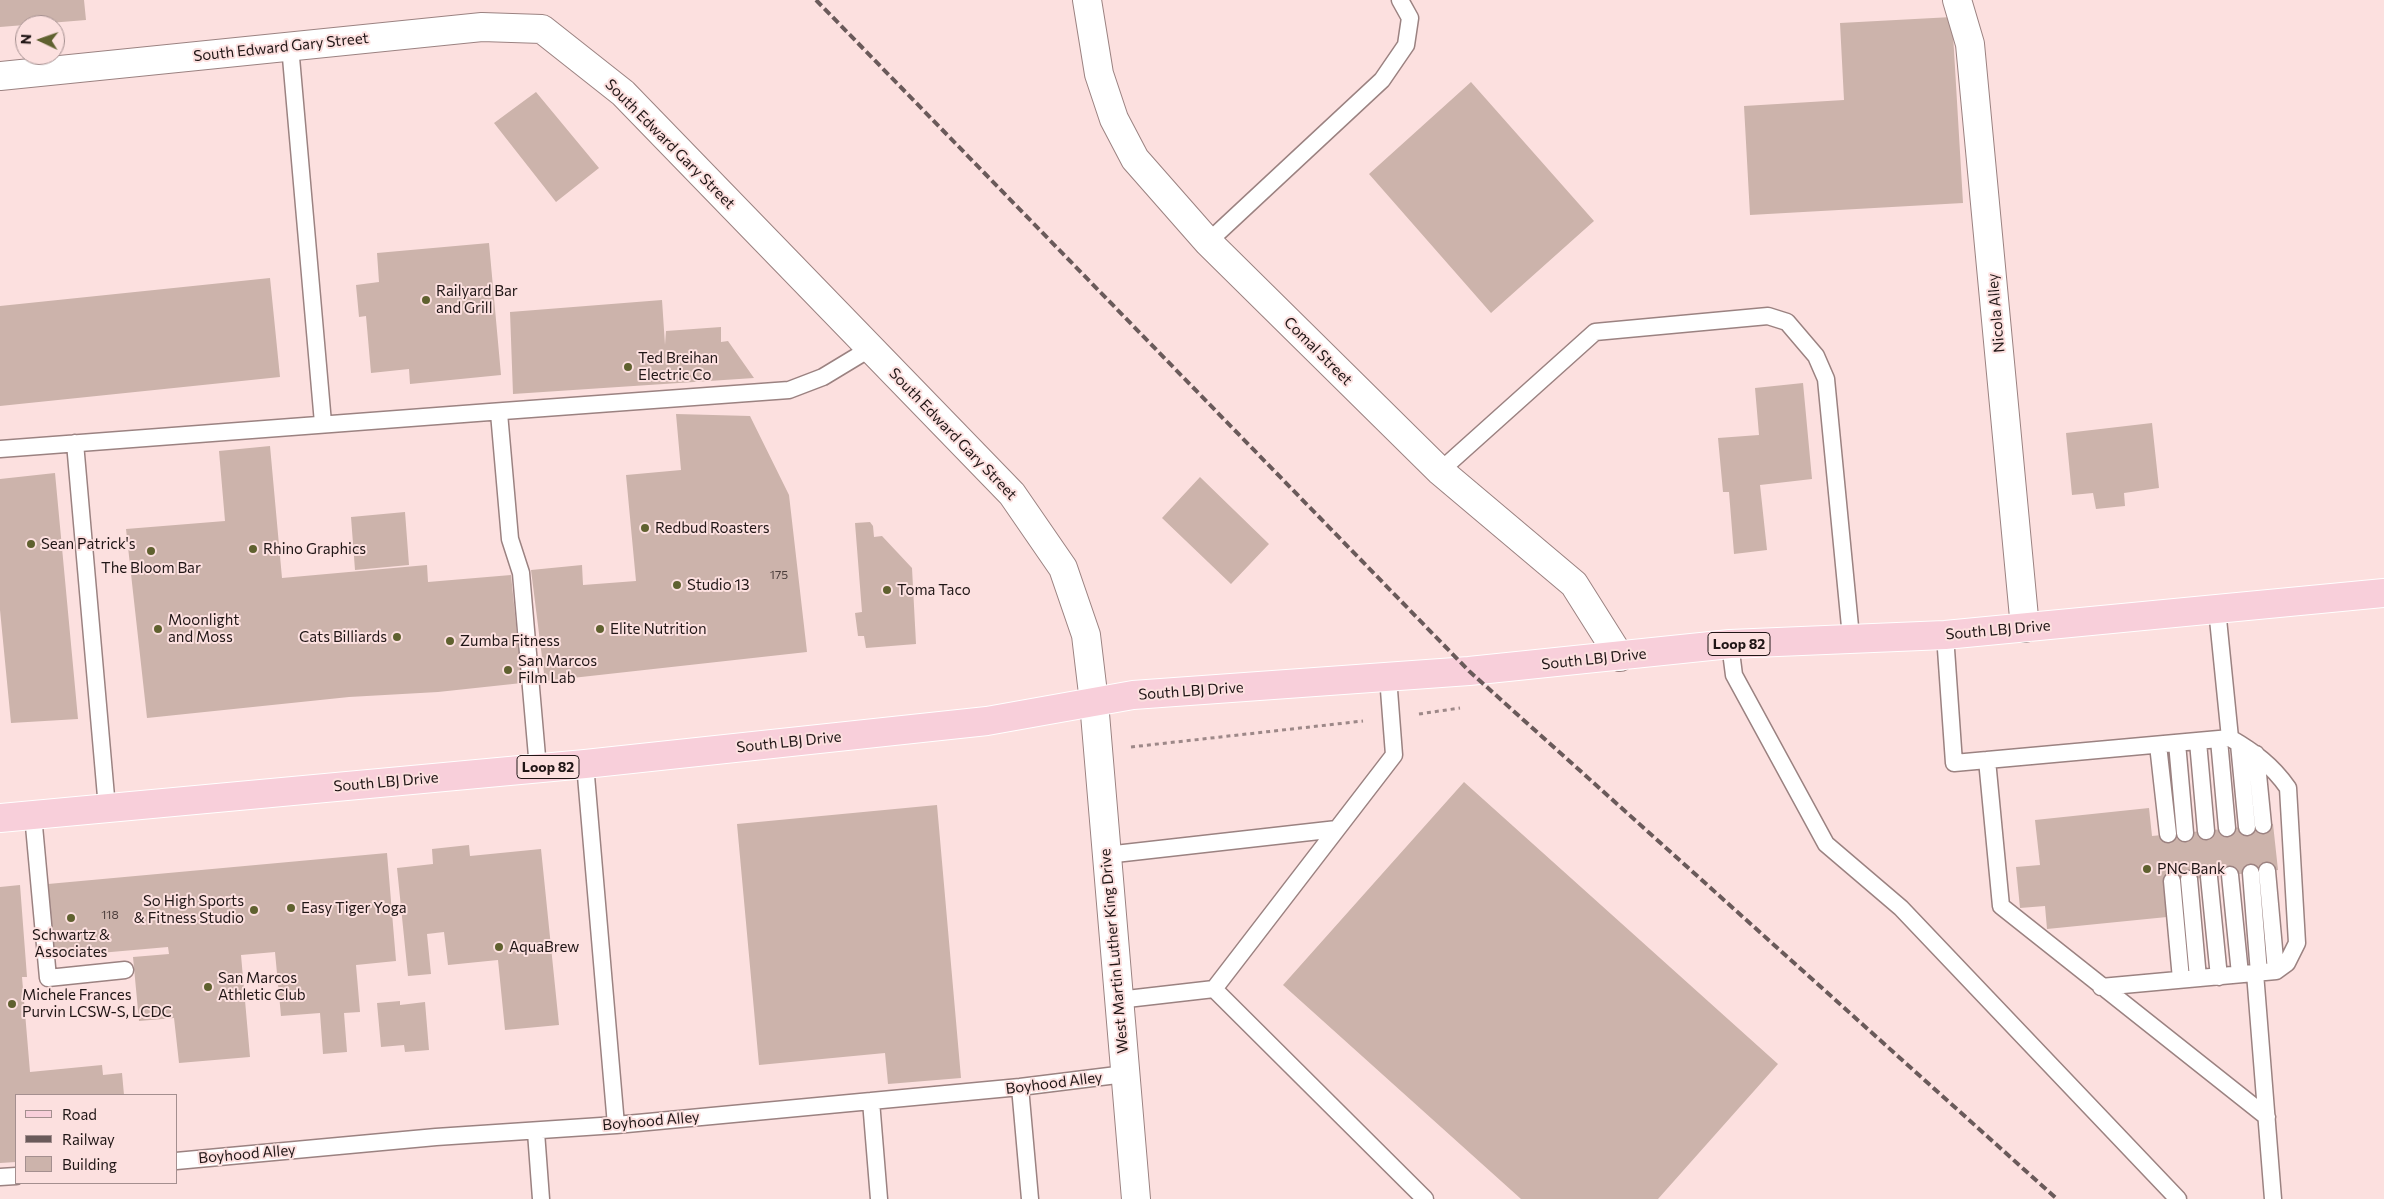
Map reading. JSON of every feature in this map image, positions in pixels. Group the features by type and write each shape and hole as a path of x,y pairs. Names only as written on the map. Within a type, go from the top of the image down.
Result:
{"main road":[{"name":"South LBJ Drive","path":"0,818 585,764 987,721 1132,695 1388,677 1620,657 1730,644 1851,637 1944,635 2384,593"}],"street":[{"name":"Comal Street","path":"1087,0 1100,74 1114,119 1135,159 1208,242 1440,471 1574,584 1620,657"},
{"name":"Nicola Alley","path":"1957,0 1970,44 2025,628"},
{"name":"South Edward Gary Street","path":"0,76 482,27 542,29 623,94 1012,494 1063,568 1086,634 1094,702"},
{"name":"West Martin Luther King Drive","path":"1094,702 1136,1199"}],"lane":[{"path":"1208,242 1382,80 1406,45 1410,18 1400,0"},
{"path":"290,46 323,423"},
{"path":"1440,471 1595,332 1768,316 1787,322 1816,356 1826,379 1851,637"},
{"path":"0,449 323,423 499,413 789,390 823,377 871,348"},
{"path":"499,413 510,540 521,572 538,768"},
{"path":"75,443 107,808"},
{"path":"2217,609 2229,741 2226,828"},
{"path":"1944,635 1954,763 2177,743 2229,741 2256,754 2276,770 2288,788 2297,943 2287,962 2276,971 2102,987"},
{"path":"1730,644 1734,675 1826,844 1901,908 2178,1199"},
{"path":"1118,1000 1214,989 1394,755 1388,677"},
{"path":"2229,741 2255,826 2256,754"},
{"path":"2198,742 2206,831"},
{"path":"2177,743 2185,833"},
{"path":"2158,745 2168,834"},
{"path":"1987,760 2001,906 2267,1117"},
{"path":"585,764 616,1124"},
{"path":"34,815 48,978 125,970"},
{"path":"1106,855 1337,829"},
{"path":"2251,974 2259,872 2276,971"},
{"path":"2230,875 2251,974 2267,1117 2273,1199"},
{"path":"2210,877 2219,976"},
{"path":"2189,879 2198,978"},
{"path":"2172,881 2181,980"},
{"path":"1214,989 1425,1199"},
{"name":"Boyhood Alley","path":"178,1161 436,1137 536,1132 1020,1087 1125,1074"},
{"path":"1020,1087 1030,1199"},
{"path":"871,1100 879,1199"},
{"path":"536,1132 541,1199"},
{"path":"0,1177 15,1176"}],"building":[{"path":"0,0 84,0 86,20 65,22 65,15 15,15 15,26 0,27"},
{"path":"1952,17 1963,203 1750,215 1744,106 1844,100 1840,23"},
{"path":"1471,82 1594,221 1491,313 1369,174"},
{"path":"536,92 599,168 556,202 494,123"},
{"name":"Railyard Bar and Grill","path":"489,243 501,375 410,384 409,369 371,373 366,316 359,317 356,285 379,282 377,253"},
{"path":"270,278 280,377 0,406 0,306"},
{"path":"662,300 665,345 666,331 721,327 721,342 728,341 754,378 513,394 510,312"},
{"path":"1803,383 1812,479 1760,485 1767,550 1734,554 1729,492 1723,492 1718,438 1759,435 1755,388"},
{"path":"676,414 750,416 789,495 807,652 545,681 531,570 582,565 583,585 636,581 626,475 681,470"},
{"path":"2152,423 2159,488 2124,493 2125,506 2096,509 2093,493 2072,495 2066,433"},
{"path":"270,446 282,578 427,565 428,582 511,575 522,683 438,692 349,697 147,718 126,529 225,521 219,451"},
{"name":"Sean Patrick's","path":"55,473 78,719 11,723 0,610 0,479"},
{"path":"1200,477 1269,544 1231,584 1162,518"},
{"path":"405,512 409,565 355,570 351,517"},
{"name":"Toma Taco","path":"870,522 873,526 874,537 882,536 912,568 916,644 866,648 864,636 858,636 855,613 862,612 855,523"},
{"path":"1464,782 1778,1064 1658,1199 1521,1199 1283,985"},
{"path":"937,805 961,1078 888,1084 885,1053 759,1065 737,824"},
{"name":"PNC Bank","path":"2149,808 2152,836 2273,824 2278,870 2163,882 2167,917 2047,929 2045,906 2020,908 2016,867 2040,865 2035,820"},
{"name":"AquaBrew","path":"469,845 470,856 541,849 559,1025 505,1030 498,960 448,965 444,932 427,934 431,974 408,976 397,868 433,864 432,849"},
{"path":"387,853 396,961 356,965 360,1012 344,1013 347,1052 323,1054 320,1013 281,1016 275,952 241,955 250,1057 179,1063 174,1018 139,1021 133,957 169,954 168,947 54,957 48,884"},
{"path":"20,885 27,977 22,977 30,1072 102,1065 103,1075 122,1073 124,1094 15,1094 15,1162 0,1163 0,887"},
{"path":"400,1001 400,1005 425,1002 429,1050 405,1052 404,1045 381,1047 377,1003"}],"railway":[{"path":"816,0 1469,671 2057,1199"}],"place":[{"name":"Railyard Bar and Grill","path":"426,300"},
{"name":"Ted Breihan Electric Co","path":"628,367"},
{"name":"Redbud Roasters","path":"645,528"},
{"name":"Sean Patrick's","path":"31,544"},
{"name":"Rhino Graphics","path":"253,549"},
{"name":"The Bloom Bar","path":"151,551"},
{"name":"Studio 13","path":"677,585"},
{"name":"Toma Taco","path":"887,590"},
{"name":"Moonlight and Moss","path":"158,629"},
{"name":"Elite Nutrition","path":"600,629"},
{"name":"Cats Billiards","path":"397,637"},
{"name":"Zumba Fitness","path":"450,641"},
{"name":"San Marcos Film Lab","path":"508,670"},
{"name":"PNC Bank","path":"2147,869"},
{"name":"Easy Tiger Yoga","path":"291,908"},
{"name":"So High Sports & Fitness Studio","path":"254,910"},
{"name":"Schwartz & Associates","path":"71,918"},
{"name":"AquaBrew","path":"499,947"},
{"name":"San Marcos Athletic Club","path":"208,987"},
{"name":"Michele Frances Purvin LCSW-S, LCDC","path":"12,1004"}]}
